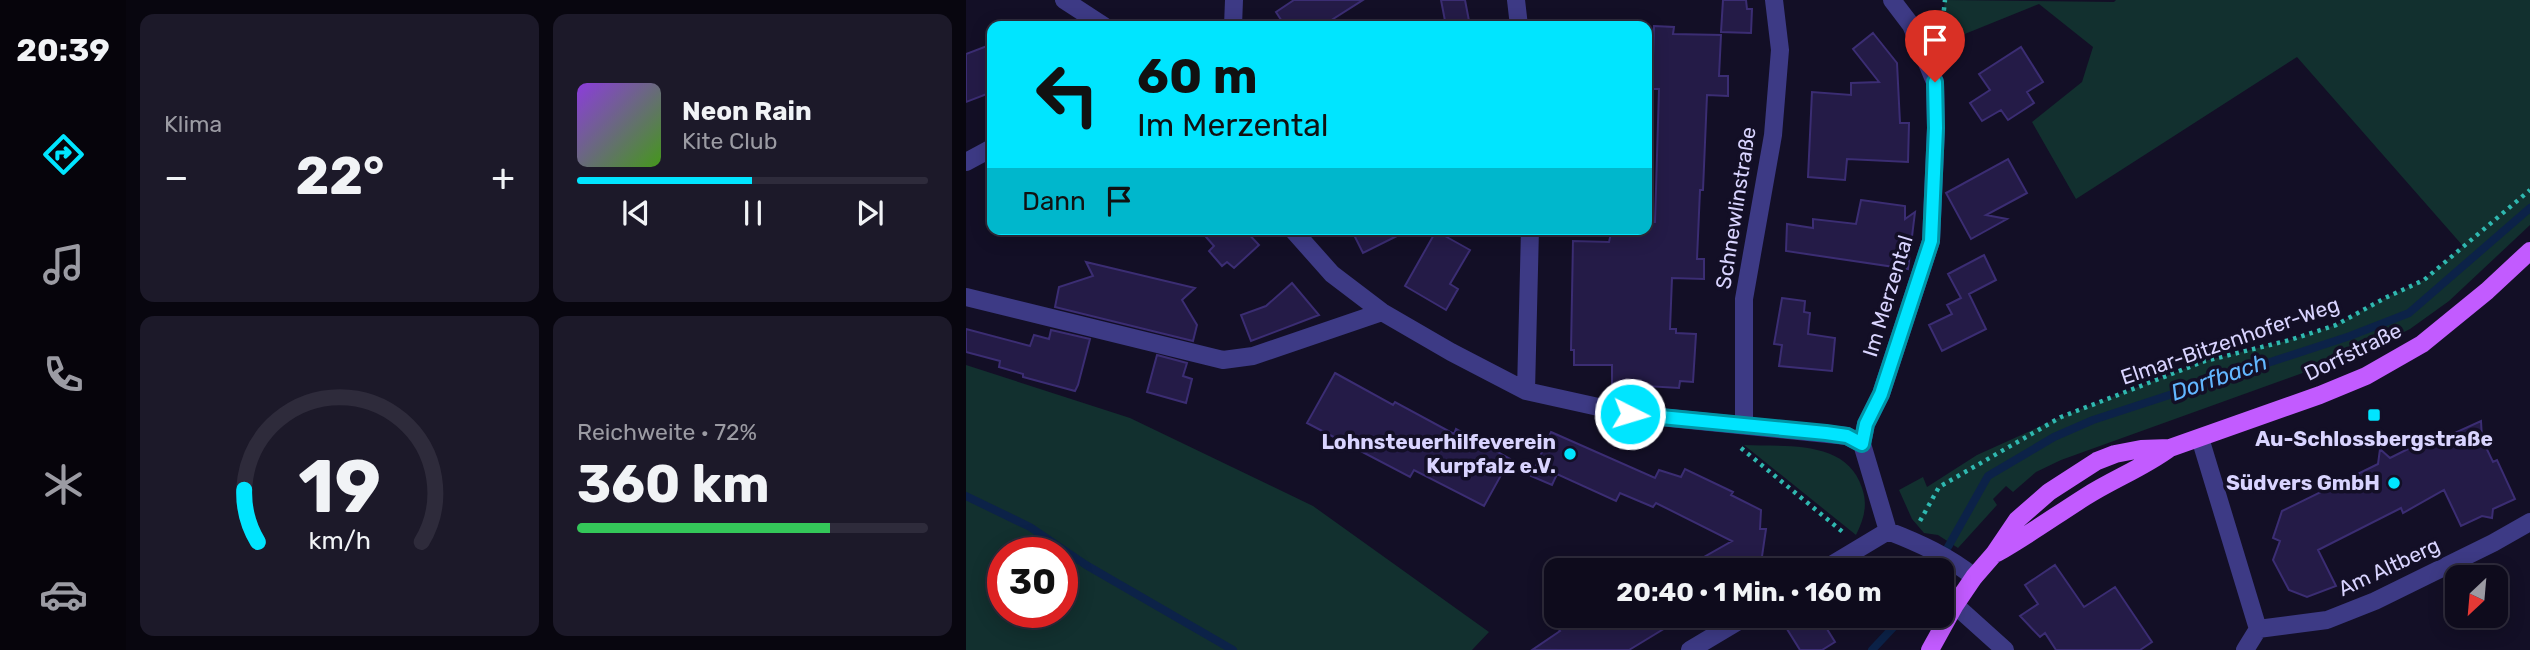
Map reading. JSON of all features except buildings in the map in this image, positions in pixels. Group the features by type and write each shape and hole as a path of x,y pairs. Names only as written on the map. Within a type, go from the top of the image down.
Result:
{"main road":[{"name":"Dorfstraße","path":"1994,554 2017,520 2049,492 2096,461 2122,452 2170,448 2366,376 2421,344 2530,251"},
{"name":"Dorfstraße","path":"1930,650 1955,605 1968,572 2087,495 2148,464 2170,448"}],"street":[{"path":"1064,0 1096,21"},
{"path":"1233,21 1234,0"},
{"path":"1516,0 1518,21"},
{"name":"Schnewlinstraße","path":"1744,424 1744,299 1773,135 1780,50 1774,0"},
{"name":"Im Merzental","path":"1862,444 1866,424 1881,394 1931,241 1936,128 1935,82 1910,25 1892,0"},
{"path":"966,162 987,151"},
{"path":"1297,235 1332,274 1382,312 1526,391 1630,414 1847,436 1862,444 1888,531"},
{"path":"1526,391 1530,235"},
{"path":"966,297 1223,360 1253,356 1382,312"},
{"path":"2200,438 2258,629 2245,650"},
{"name":"Am Altberg","path":"2258,629 2327,620 2375,601 2530,522"},
{"path":"1888,531 1930,548 1968,572"},
{"path":"1843,558 1888,531"},
{"path":"1955,605 2005,650"},
{"path":"1690,650 1726,628"}],"path":[{"name":"Elmar-Bitzenhofer-Weg","path":"1910,540 1938,487 1959,474 2061,417 2205,362 2336,325 2424,280 2530,190"},
{"path":"1721,422 1739,446 1861,547"}],"green space":[{"path":"1945,0 2530,0 2530,225 2449,301 2410,329 2372,348 2061,460 2036,472 2013,492 2006,486 1993,499 1997,505 1958,548 1938,535 1924,533 1912,519 1899,490 1923,477 1927,487 1977,455 2061,417 2205,361 2290,340 2336,325 2424,280 2463,246 2297,57 2076,199 2032,122 2082,82 2093,47 2039,4 1940,44"},
{"path":"966,365 1130,418 1313,506 1489,632 1472,650 966,650"},
{"path":"1744,445 1813,449 1829,453 1843,461 1854,472 1864,494 1864,512 1856,535"}],"waterway":[{"name":"Dorfbach","path":"1942,558 1988,476 2054,437 2093,420 2350,336 2409,313 2530,208"},
{"path":"966,496 1030,527 1086,565 1233,650"},
{"name":"Dorfbach","path":"1872,650 1893,628"}],"place":[{"name":"Au-Schlossbergstraße","path":"2374,415"},
{"name":"Lohnsteuerhilfeverein Kurpfalz e.V.","path":"1570,454"},
{"name":"Südvers GmbH","path":"2394,483"}],"route":[{"path":"1630,414 1826,433 1847,436 1862,444 1866,424 1881,394 1931,241 1936,128 1935,82"}]}
